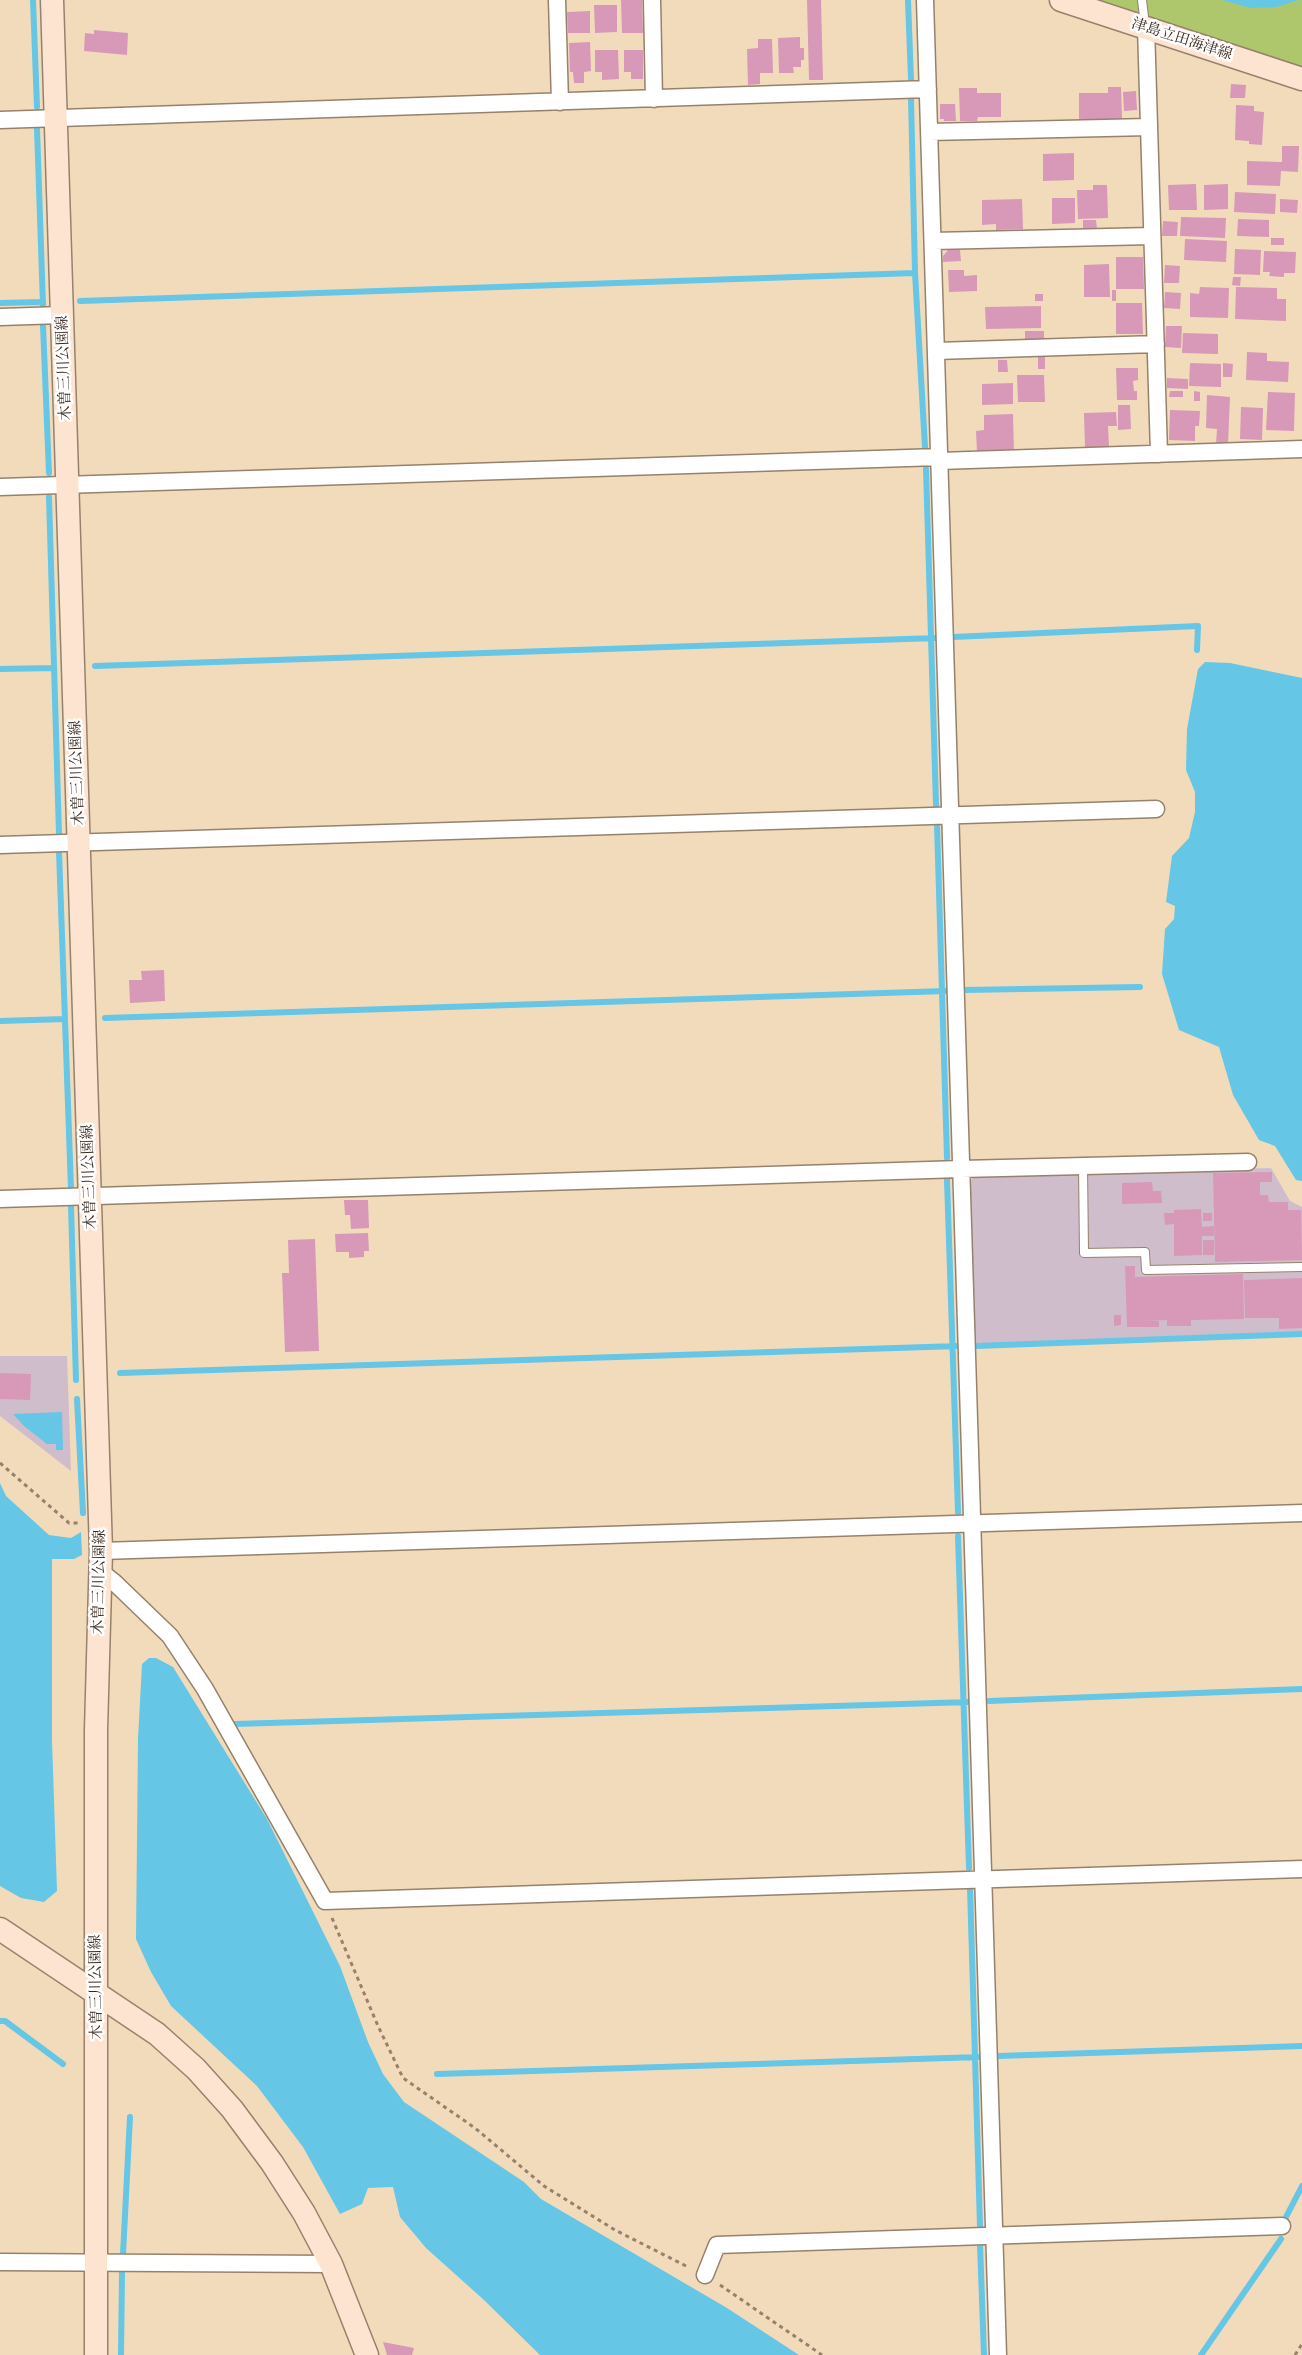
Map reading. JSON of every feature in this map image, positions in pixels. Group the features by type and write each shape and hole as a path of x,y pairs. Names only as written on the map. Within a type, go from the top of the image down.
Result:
{"main road":[{"name":"木曽三川公園線","path":"52,0 100,1524 94,1993 97,2054 96,2355"},
{"name":"津島立田海津線","path":"1061,0 1302,79"},
{"path":"0,1929 157,2034 196,2069 232,2109 272,2163 304,2213 330,2264 367,2355"}],"street":[{"path":"557,0 560,102"},
{"path":"652,0 654,98"},
{"path":"925,0 998,2355"},
{"path":"1146,27 1159,454"},
{"path":"0,120 928,89"},
{"path":"930,132 1149,127"},
{"path":"932,241 1152,236"},
{"path":"0,317 62,315"},
{"path":"936,351 1156,344"},
{"path":"0,487 1302,449"},
{"path":"0,845 1156,809"},
{"path":"0,1199 961,1168 1248,1162"},
{"path":"100,1561 972,1524 1302,1513"},
{"path":"100,1561 115,1583 170,1636 205,1689 326,1901 1302,1869"},
{"path":"705,2275 717,2245 995,2234 1282,2226"},
{"path":"0,2262 330,2264"}],"lane":[{"path":"1142,0 1146,27"},
{"path":"1083,1166 1084,1253 1145,1252 1146,1270 1302,1267"}],"path":[{"path":"0,1463 69,1523 100,1524"},
{"path":"326,1901 344,1949 403,2078 475,2128 544,2186 615,2230 705,2275 822,2355"},
{"path":"1295,2355 1302,2344"}],"shaded area":[{"path":"1271,1168 1290,1201 1302,1207 1302,1333 975,1344 970,1182 975,1175"},
{"path":"0,1356 67,1356 71,1471 0,1416"}],"green space":[{"path":"1091,0 1302,0 1302,68"}],"water":[{"path":"1222,0 1299,0 1276,7 1251,8"},
{"path":"1205,662 1230,663 1302,678 1302,1181 1296,1180 1275,1146 1259,1140 1233,1095 1219,1047 1179,1030 1162,974 1165,929 1174,919 1175,906 1166,902 1172,856 1189,838 1195,812 1195,792 1186,770 1187,729 1198,669"},
{"path":"62,1412 63,1450 56,1450 56,1444 47,1444 24,1426 13,1414"},
{"path":"0,1483 6,1496 49,1535 71,1538 81,1532 82,1555 74,1559 52,1559 52,1740 57,1891 44,1902 21,1898 0,1886"},
{"path":"149,1658 156,1658 173,1667 267,1819 340,1966 368,2042 383,2074 404,2102 524,2182 541,2199 727,2308 799,2355 540,2355 484,2300 426,2248 400,2217 393,2187 368,2188 362,2204 340,2214 303,2147 257,2086 171,2006 151,1972 136,1939 138,1739 142,1664"}],"building":[{"path":"621,0 642,0 643,33 622,33"},
{"path":"807,0 821,0 823,80 809,80"},
{"path":"594,5 617,5 617,32 595,33"},
{"path":"590,11 590,33 568,33 567,12"},
{"path":"94,30 128,33 127,55 84,51 85,33 94,34"},
{"path":"800,37 800,48 804,48 804,60 801,60 801,67 793,67 794,73 779,73 778,38"},
{"path":"758,39 772,39 773,73 760,73 760,84 748,85 747,49 758,48"},
{"path":"590,42 591,71 584,72 584,83 574,83 573,72 570,72 569,43"},
{"path":"595,50 618,50 619,79 602,80 602,72 595,72"},
{"path":"624,50 643,50 643,79 631,79 631,72 624,72"},
{"path":"1231,84 1246,85 1245,98 1230,98"},
{"path":"1108,87 1121,87 1122,119 1079,119 1079,93 1108,93"},
{"path":"959,88 977,88 977,93 1001,93 1001,117 978,117 977,121 960,121"},
{"path":"1136,91 1137,110 1124,111 1123,92"},
{"path":"940,104 955,104 956,121 940,119"},
{"path":"1236,105 1254,106 1254,111 1264,112 1262,145 1249,144 1249,141 1235,140"},
{"path":"1282,146 1299,146 1298,172 1281,171 1280,186 1247,185 1247,161 1282,162"},
{"path":"1074,153 1074,180 1043,181 1043,154"},
{"path":"1196,184 1197,210 1169,210 1168,185"},
{"path":"1228,184 1228,209 1204,210 1204,185"},
{"path":"1093,185 1107,185 1108,218 1078,219 1077,190 1093,190"},
{"path":"1235,192 1276,194 1275,214 1234,212"},
{"path":"1052,198 1075,198 1075,223 1052,224"},
{"path":"1022,199 1023,229 996,230 996,224 982,225 982,200"},
{"path":"1280,199 1298,200 1297,213 1280,212"},
{"path":"1181,217 1226,218 1225,238 1180,236"},
{"path":"1238,219 1269,220 1269,237 1237,236"},
{"path":"1083,220 1096,220 1097,229 1083,229"},
{"path":"1163,221 1178,222 1177,236 1162,236"},
{"path":"1271,238 1284,238 1284,245 1271,245"},
{"path":"1185,239 1227,241 1226,262 1184,260"},
{"path":"1235,249 1261,250 1260,275 1234,274"},
{"path":"948,250 960,250 961,261 943,262 943,256"},
{"path":"1264,251 1296,252 1295,273 1284,273 1284,277 1269,276 1270,272 1263,272"},
{"path":"1116,257 1143,257 1144,289 1116,289"},
{"path":"1109,264 1110,297 1084,297 1084,265"},
{"path":"1165,265 1180,266 1179,283 1164,283"},
{"path":"948,270 964,270 964,276 977,275 977,291 949,292"},
{"path":"1233,277 1241,277 1240,286 1232,285"},
{"path":"1200,287 1229,288 1228,318 1190,317 1190,293 1199,294"},
{"path":"1236,287 1277,288 1277,299 1286,299 1286,321 1235,319"},
{"path":"1112,290 1116,290 1116,301 1112,301"},
{"path":"1165,292 1181,293 1180,309 1164,308"},
{"path":"1035,294 1043,294 1043,301 1035,301"},
{"path":"1116,303 1142,303 1143,334 1116,334"},
{"path":"1041,306 1041,328 986,329 985,307"},
{"path":"1166,326 1182,326 1181,348 1165,347"},
{"path":"1025,331 1044,331 1044,340 1025,340"},
{"path":"1183,333 1218,334 1218,354 1182,353"},
{"path":"1247,352 1267,353 1267,361 1289,362 1288,382 1246,380"},
{"path":"1038,357 1045,357 1045,369 1038,369"},
{"path":"998,360 1007,360 1008,372 998,372"},
{"path":"1190,363 1221,364 1221,387 1189,386"},
{"path":"1223,363 1233,364 1232,377 1223,377"},
{"path":"1116,368 1138,368 1138,380 1133,381 1134,391 1137,391 1137,400 1117,400"},
{"path":"1017,375 1044,375 1045,402 1018,402"},
{"path":"1167,378 1188,379 1188,389 1167,388"},
{"path":"1013,383 1013,404 982,405 982,384"},
{"path":"1170,391 1183,391 1183,397 1169,397"},
{"path":"1194,391 1200,392 1200,401 1194,401"},
{"path":"1268,392 1295,393 1294,431 1266,430"},
{"path":"1207,395 1230,397 1228,445 1216,444 1217,429 1206,428"},
{"path":"1118,405 1130,405 1131,429 1118,430"},
{"path":"1241,407 1263,408 1262,440 1240,439"},
{"path":"1170,410 1200,411 1199,426 1195,426 1195,441 1169,440"},
{"path":"1116,412 1117,426 1108,426 1109,447 1085,448 1084,413"},
{"path":"1013,414 1014,451 977,452 976,431 984,430 984,415"},
{"path":"164,970 165,1001 130,1003 129,980 142,980 141,971"},
{"path":"1272,1172 1272,1182 1260,1182 1260,1195 1268,1195 1269,1202 1288,1202 1288,1210 1301,1210 1302,1260 1215,1262 1213,1173"},
{"path":"1152,1182 1153,1191 1161,1191 1162,1203 1122,1204 1122,1183"},
{"path":"344,1200 368,1200 369,1228 351,1229 350,1215 345,1215"},
{"path":"1201,1209 1202,1227 1214,1226 1214,1236 1202,1236 1202,1255 1174,1256 1174,1224 1165,1225 1164,1213 1174,1213 1174,1210"},
{"path":"1203,1213 1212,1213 1212,1221 1203,1221"},
{"path":"368,1233 369,1251 364,1251 364,1257 349,1258 349,1252 336,1252 335,1234"},
{"path":"315,1239 319,1351 285,1352 282,1273 289,1273 288,1240"},
{"path":"1203,1240 1214,1240 1214,1255 1203,1255"},
{"path":"1125,1266 1135,1266 1135,1277 1243,1274 1244,1319 1191,1320 1191,1326 1167,1326 1167,1320 1147,1321 1159,1321 1159,1327 1127,1327"},
{"path":"1302,1278 1302,1328 1279,1329 1279,1318 1245,1318 1244,1280"},
{"path":"1114,1315 1121,1315 1121,1325 1114,1326"},
{"path":"0,1373 31,1374 30,1400 0,1399"},
{"path":"383,2342 414,2348 412,2355 387,2355"}],"waterway":[{"path":"33,0 37,107"},
{"path":"908,0 911,79"},
{"path":"911,98 915,273 925,447"},
{"path":"37,129 43,305"},
{"path":"80,301 915,273"},
{"path":"0,303 43,302"},
{"path":"43,325 49,473"},
{"path":"926,469 936,805"},
{"path":"49,497 59,834"},
{"path":"953,637 1198,626 1197,650"},
{"path":"95,666 936,638"},
{"path":"0,669 54,668"},
{"path":"937,825 947,1158"},
{"path":"59,851 71,1189"},
{"path":"964,990 1140,987"},
{"path":"105,1018 946,991"},
{"path":"0,1021 65,1019"},
{"path":"947,1180 958,1512"},
{"path":"71,1206 76,1380"},
{"path":"976,1346 1302,1334"},
{"path":"120,1373 958,1346"},
{"path":"77,1399 83,1513"},
{"path":"958,1536 969,1868"},
{"path":"989,1701 1302,1689"},
{"path":"235,1724 969,1702"},
{"path":"970,1888 980,2226"},
{"path":"0,2021 5,2021 63,2064"},
{"path":"998,2056 1302,2046"},
{"path":"437,2074 980,2057"},
{"path":"123,2254 130,2117"},
{"path":"1285,2219 1302,2186"},
{"path":"1201,2355 1281,2239"},
{"path":"980,2244 984,2355"},
{"path":"121,2355 122,2273"}]}
